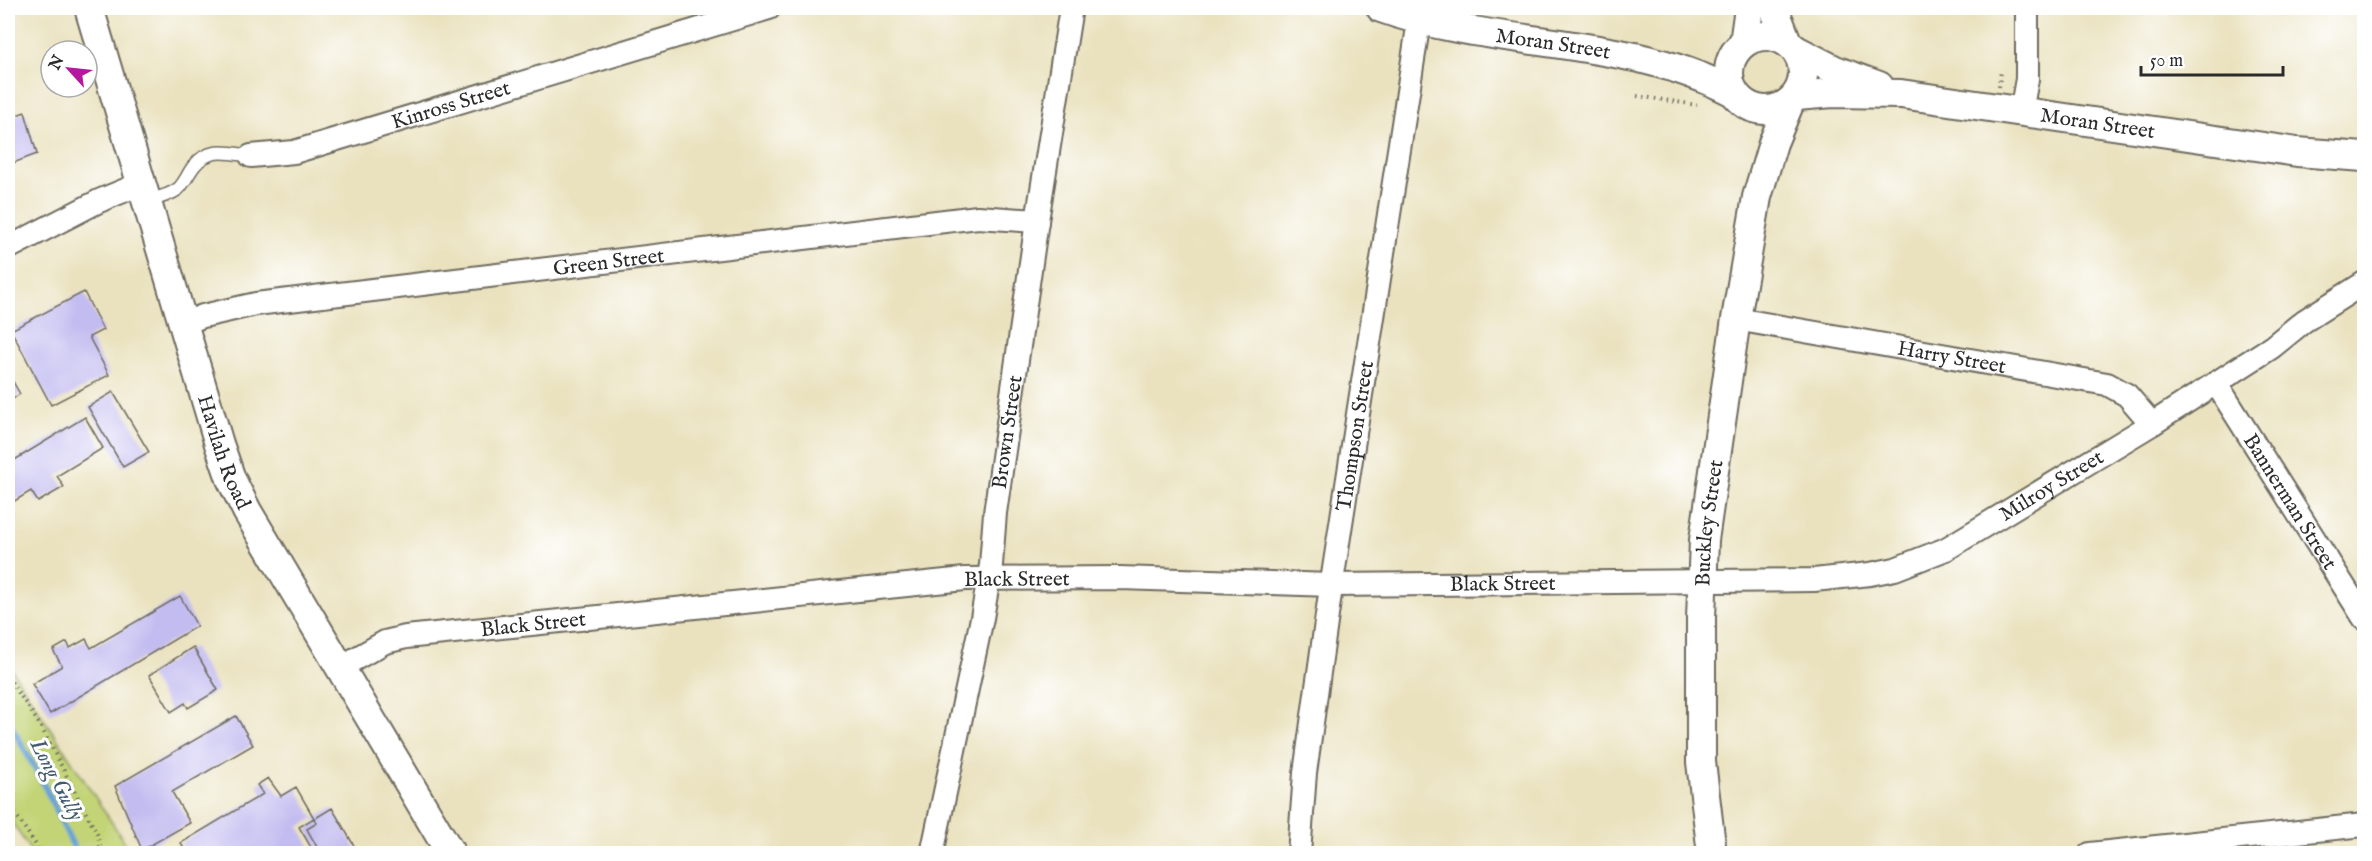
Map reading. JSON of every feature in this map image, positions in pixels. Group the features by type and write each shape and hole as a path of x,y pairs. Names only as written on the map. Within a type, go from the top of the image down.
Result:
{"street":[{"name":"Havilah Road","path":"89,8 182,324 231,479 247,511 451,854"},
{"name":"Kinross Street","path":"251,156 294,152 769,8"},
{"name":"Brown Street","path":"932,854 978,641 989,578 995,513 1037,221 1071,8"},
{"name":"Moran Street","path":"1381,8 1419,21 1466,31 1655,60 1686,60 1739,48"},
{"path":"1749,8 1739,48 1729,72 1740,98 1758,110 1769,111 1793,99 1802,85 1803,73 1801,61 1791,46 1774,8"},
{"path":"2021,112 2027,79 2027,8"},
{"name":"Thompson Street","path":"1299,854 1305,773 1332,585 1419,21"},
{"path":"1739,48 1754,38 1765,36 1777,37 1791,46"},
{"name":"Moran Street","path":"1791,46 1835,70 1901,94"},
{"name":"Moran Street","path":"1655,60 1713,81 1740,98"},
{"name":"Moran Street","path":"1793,99 1833,93 1901,94 2297,152 2364,157"},
{"name":"Buckley Street","path":"1740,98 1756,147 1757,197"},
{"name":"Buckley Street","path":"1712,854 1701,762 1704,540 1736,319 1757,197 1773,143 1793,99"},
{"name":"Moran Street","path":"2297,152 2364,167"},
{"name":"Kinross Street","path":"8,248 99,201 143,192"},
{"name":"Green Street","path":"182,324 203,316 256,304 978,217 1037,221"},
{"name":"Milroy Street","path":"1702,580 1839,578 1887,571 1921,560 1973,534 2152,424 2272,347 2304,321 2364,283"},
{"name":"Harry Street","path":"1736,319 2107,384 2127,395 2152,424"},
{"name":"Bannerman Street","path":"2216,383 2364,618"},
{"name":"Black Street","path":"341,667 385,642 406,637 942,581 989,578 1120,579 1332,585 1702,580"},
{"path":"2090,854 2364,825"}],"lane":[{"name":"Kinross Street","path":"143,192 166,196 178,189 194,166 206,154 224,151 251,156"}],"path":[{"path":"1637,96 1697,105"},
{"path":"8,677 40,725 97,834 102,854"},
{"path":"8,803 42,854"}],"green space":[{"path":"8,664 124,841 126,853 32,853 8,816"}],"building":[{"path":"8,57 13,73 8,75"},
{"path":"25,112 37,154 8,165 8,118"},
{"path":"84,292 103,330 89,337 109,375 51,405 11,330"},
{"path":"8,373 20,394 8,402"},
{"path":"113,392 149,452 123,467 88,407"},
{"path":"85,417 103,448 57,476 64,487 38,502 31,491 8,505 8,464"},
{"path":"180,596 197,626 50,714 32,684 62,666 53,650 67,642 70,648 86,639 91,648"},
{"path":"193,647 218,690 188,708 185,703 171,712 149,675"},
{"path":"236,716 253,745 172,792 190,823 142,850 115,786"},
{"path":"268,778 281,796 296,787 314,818 299,827 315,854 187,854 181,843 263,794 257,785"},
{"path":"332,808 359,854 321,854 307,829 317,823 314,819"}],"waterway":[{"name":"Long Gully","path":"8,720 41,779 77,854"}]}
